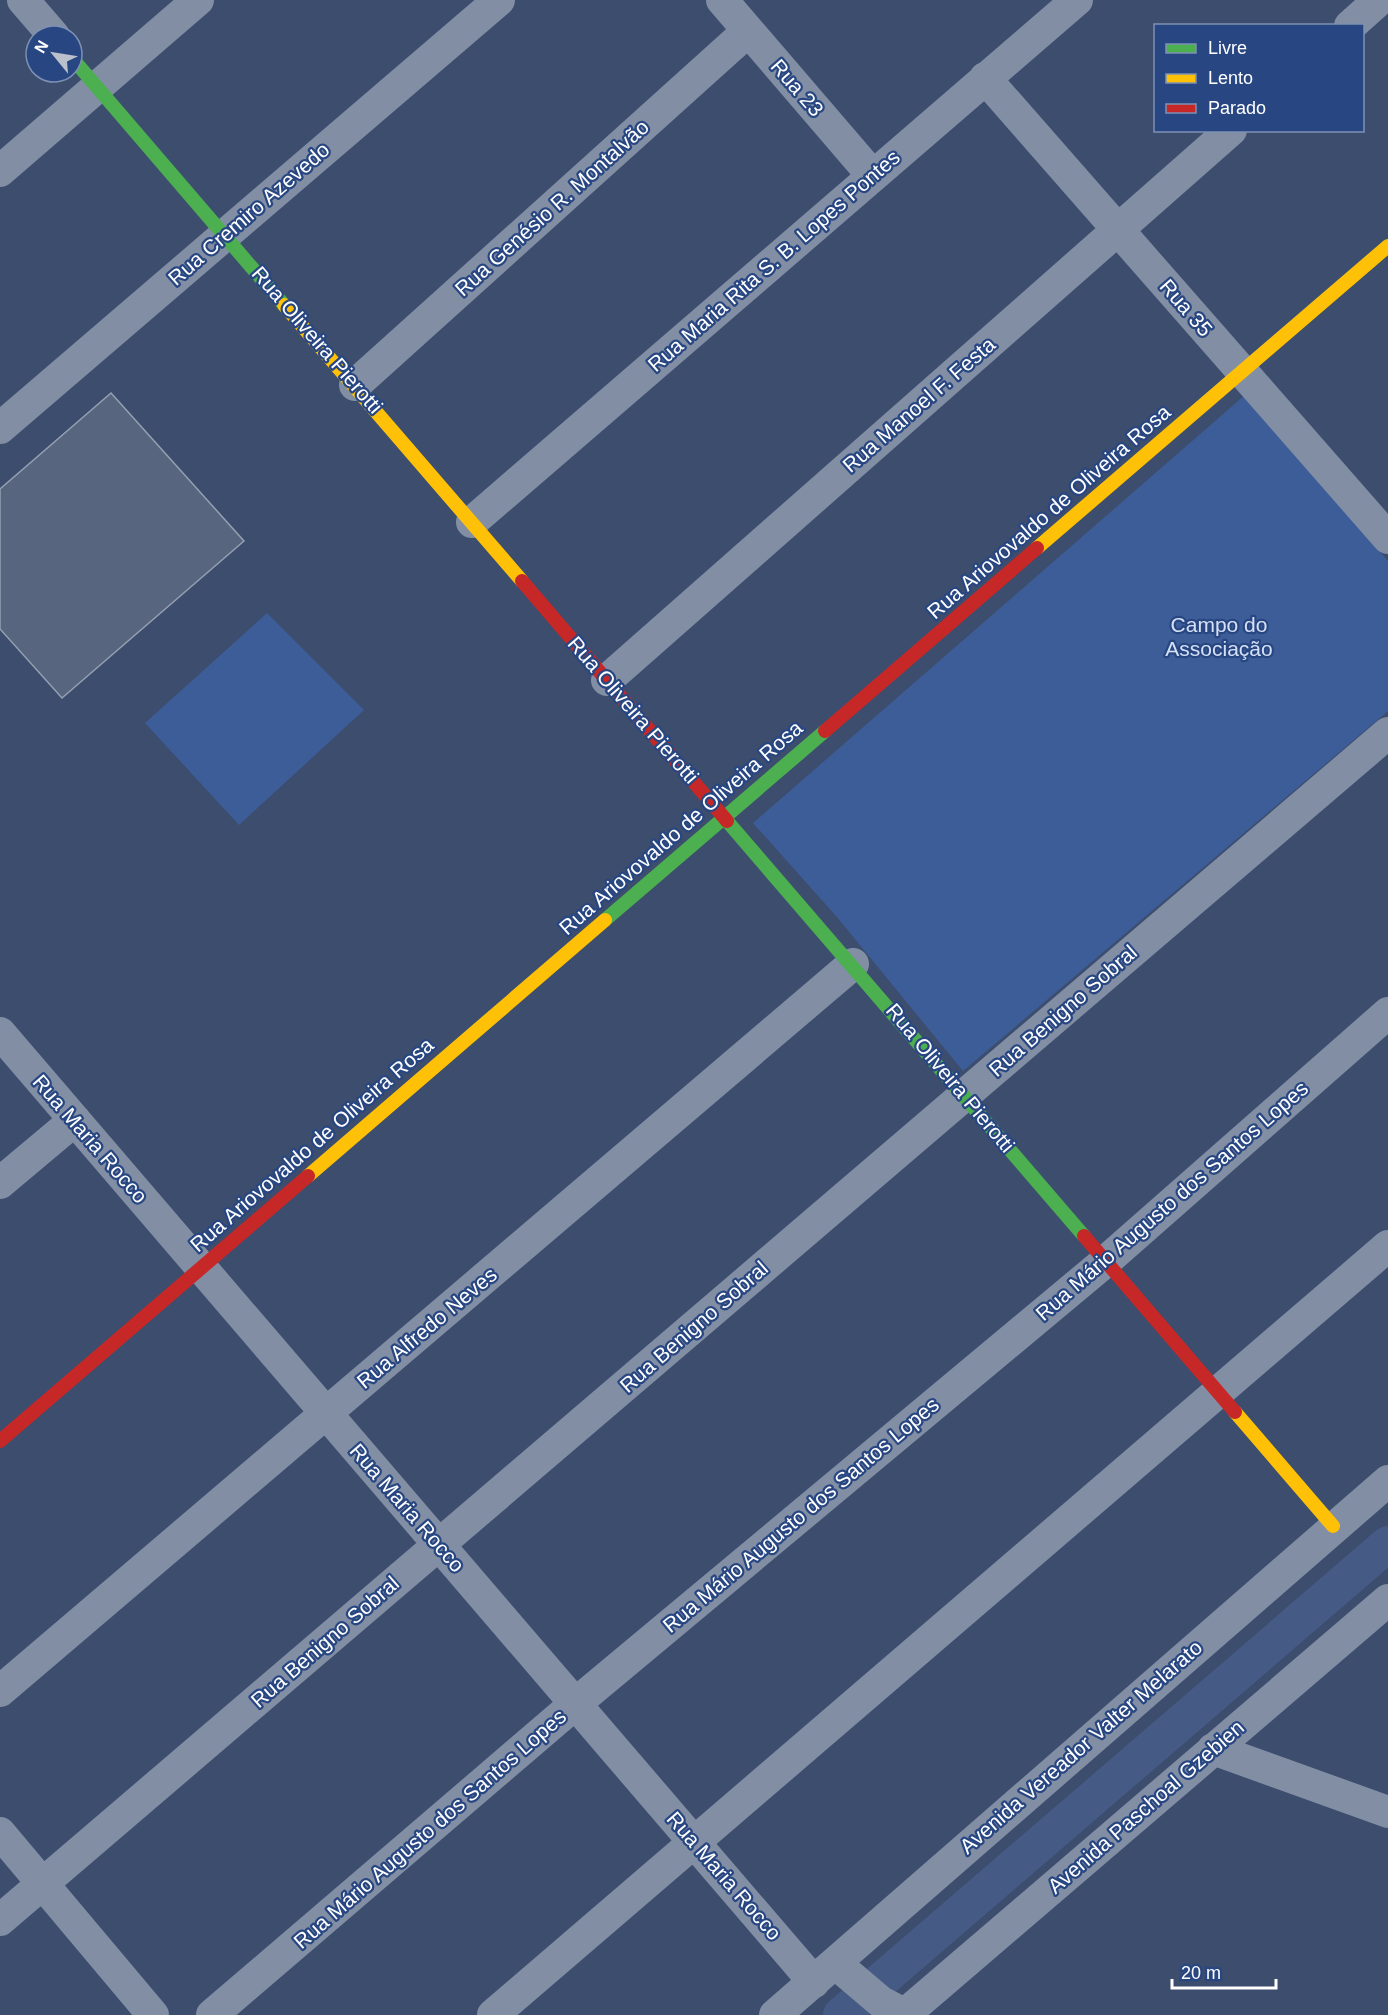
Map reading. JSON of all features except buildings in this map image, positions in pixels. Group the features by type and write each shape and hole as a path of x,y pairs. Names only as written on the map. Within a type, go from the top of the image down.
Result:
{"street":[{"path":"23,0 44,24"},
{"path":"0,171 198,0"},
{"name":"Rua Cremiro Azevedo","path":"0,428 499,0"},
{"name":"Rua 23","path":"722,0 873,176"},
{"name":"Rua Maria Rita S. B. Lopes Pontes","path":"472,522 1077,0"},
{"path":"1352,24 1379,0"},
{"name":"Rua Genésio R. Montalvão","path":"355,385 748,31"},
{"name":"Rua Oliveira Pierotti","path":"84,72 853,964 1333,1526"},
{"name":"Rua 35","path":"985,78 1243,373 1381,518"},
{"name":"Rua Manoel F. Festa","path":"607,680 1229,132"},
{"name":"Rua Ariovovaldo de Oliveira Rosa","path":"0,1441 1388,246"},
{"name":"Rua Benigno Sobral","path":"0,1920 1388,733"},
{"name":"Rua Alfredo Neves","path":"0,1691 853,964"},
{"name":"Rua Mário Augusto dos Santos Lopes","path":"212,2015 575,1704 1106,1261 1388,1013"},
{"name":"Rua Maria Rocco","path":"0,1034 694,1842 832,1972 899,2012"},
{"path":"0,1183 75,1120"},
{"path":"493,2015 1388,1246"},
{"name":"Avenida Vereador Valter Melarato","path":"775,2015 832,1972 1333,1526 1388,1481"},
{"name":"Avenida Paschoal Gzebien","path":"899,2012 1214,1749 1388,1600"},
{"path":"1214,1749 1388,1812"},
{"path":"0,1833 153,2015"}],"green space":[{"name":"Campo do Associação","path":"1245,395 1388,561 1388,711 963,1071 836,916 753,823"},
{"path":"267,613 364,710 239,825 145,723"}],"waterway":[{"path":"841,2015 1388,1544"}],"traffic: fast":[{"path":"84,72 284,305"},
{"path":"605,920 825,731"},
{"path":"727,821 1084,1236"}],"traffic: slow":[{"path":"1037,548 1388,246"},
{"path":"284,305 522,581"},
{"path":"308,1176 605,920"},
{"path":"1235,1412 1333,1526"}],"traffic: jam":[{"path":"825,731 1037,548"},
{"path":"522,581 727,821"},
{"path":"0,1441 308,1176"},
{"path":"1084,1236 1235,1412"}]}
